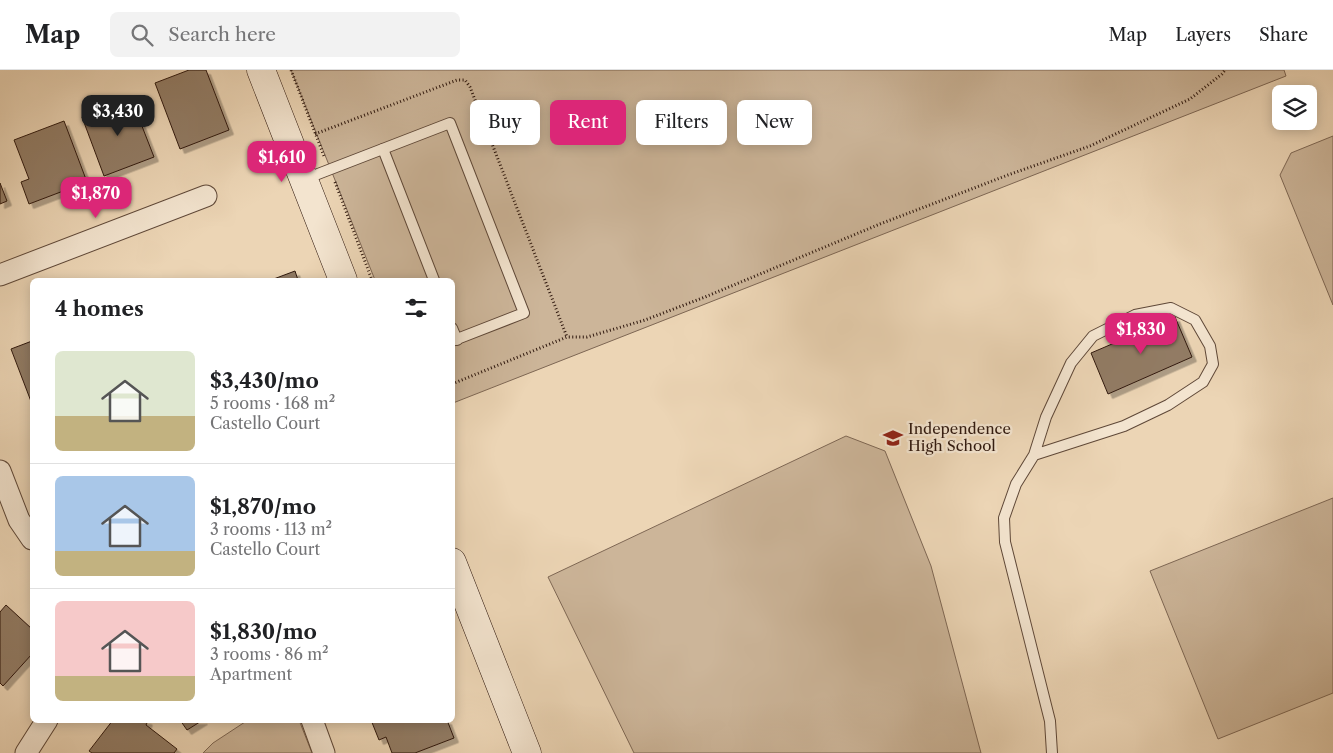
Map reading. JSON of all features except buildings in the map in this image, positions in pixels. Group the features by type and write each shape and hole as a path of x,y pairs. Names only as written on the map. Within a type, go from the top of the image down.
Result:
{"street":[{"path":"261,70 342,278"},
{"path":"0,275 206,196"},
{"path":"0,471 19,520 30,536"},
{"path":"455,570 527,753"},
{"path":"26,753 45,723"},
{"path":"313,723 324,753"}],"lane":[{"path":"304,180 450,123 524,313 455,340"},
{"path":"383,149 433,278"},
{"path":"1034,455 1124,426 1168,404 1203,382 1213,364 1210,346 1195,320 1171,308 1136,315 1093,336 1071,363 1046,417 1034,455 1016,484 1004,518 1005,542 1050,720 1052,753"}],"path":[{"path":"455,383 567,337 588,337 645,320 880,224 1090,146 1190,99 1225,70"}],"shaded area":[{"path":"291,70 1284,70 1286,76 455,402 455,278 374,278"},
{"path":"1333,136 1333,305 1280,175 1291,153"},
{"path":"846,436 885,451 931,566 981,753 634,753 548,577"},
{"path":"1333,498 1333,693 1218,739 1150,571"},
{"path":"243,723 300,723 312,753 203,753 213,743"}],"place":[{"name":"Independence High School","path":"893,438"}]}
